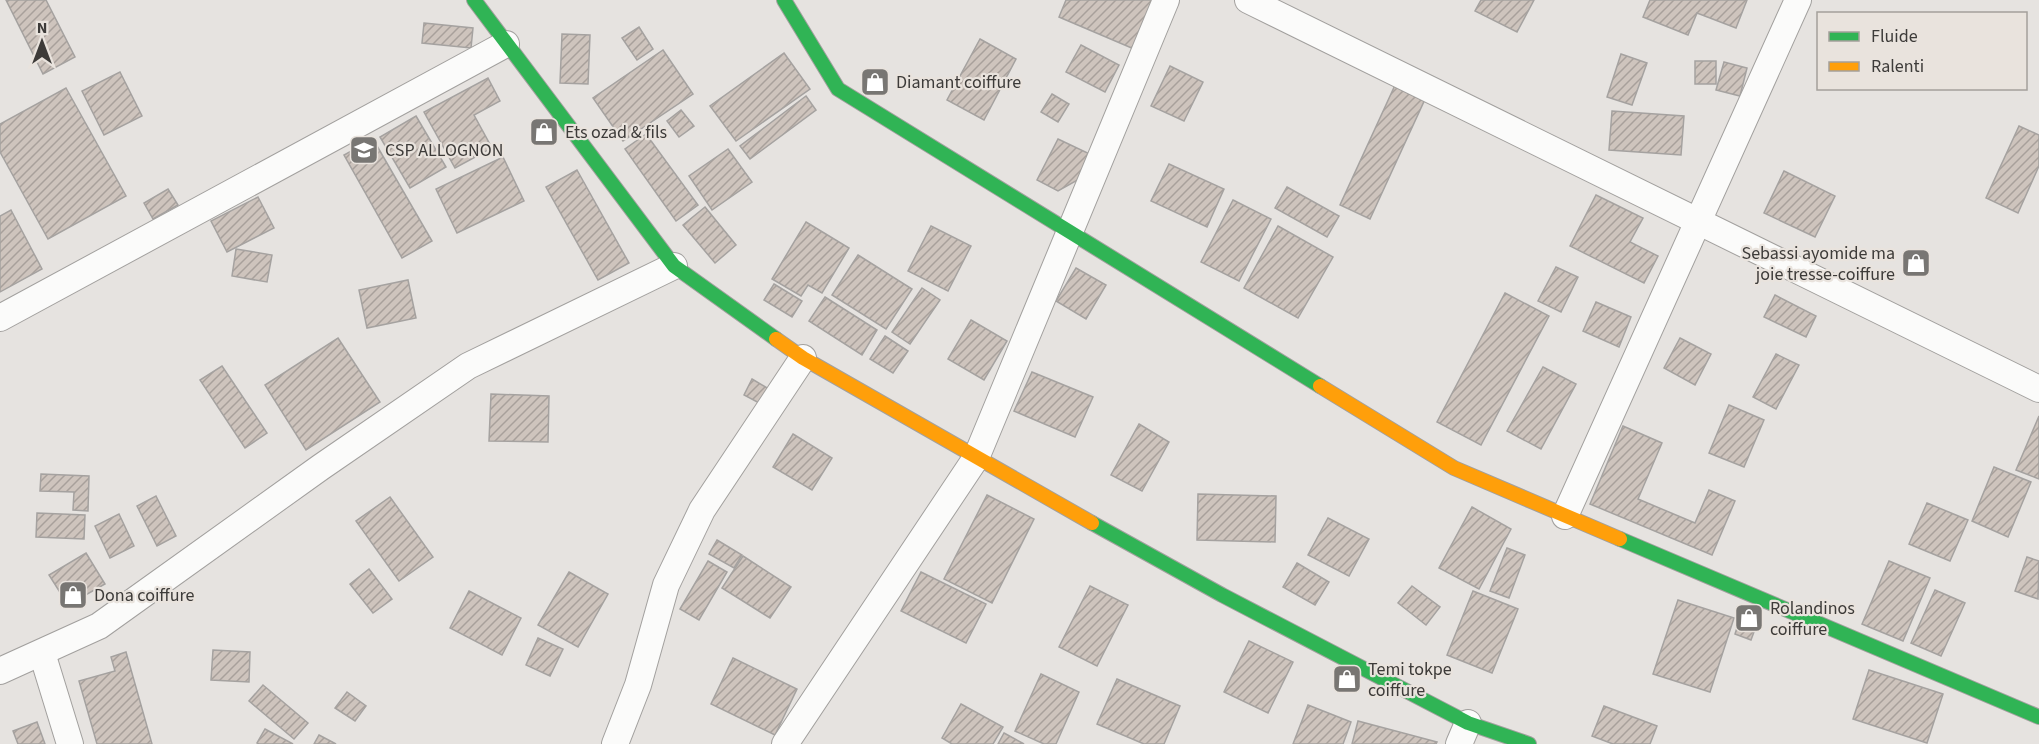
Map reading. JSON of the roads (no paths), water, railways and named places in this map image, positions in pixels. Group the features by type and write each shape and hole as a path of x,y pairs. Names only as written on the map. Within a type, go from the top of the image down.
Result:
{"street":[{"path":"474,0 674,266 803,358 1463,734 1529,744"},
{"path":"784,0 838,89 1454,468 2039,717"},
{"path":"785,744 976,458 1166,0"},
{"path":"1248,0 2039,389"},
{"path":"1565,516 1798,0"},
{"path":"0,318 506,44"},
{"path":"0,671 99,626 321,467 468,366 674,266"},
{"path":"615,744 638,685 666,585 702,510 803,358"},
{"path":"42,653 70,744"}],"place":[{"name":"Diamant coiffure","path":"875,82"},
{"name":"Ets ozad & fils","path":"544,132"},
{"name":"CSP ALLOGNON","path":"364,150"},
{"name":"Sebassi ayomide ma joie tresse-coiffure","path":"1916,263"},
{"name":"Dona coiffure","path":"73,595"},
{"name":"Rolandinos coiffure","path":"1749,618"},
{"name":"Temi tokpe coiffure","path":"1347,679"}]}
